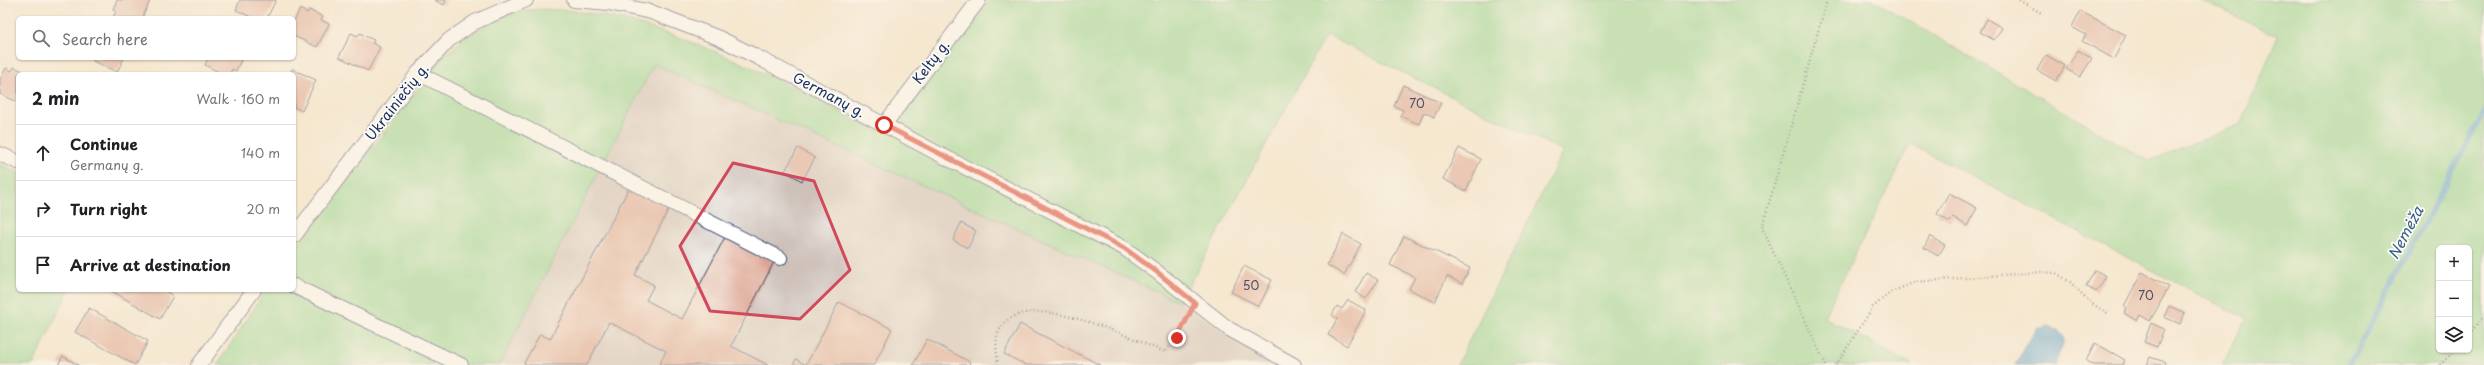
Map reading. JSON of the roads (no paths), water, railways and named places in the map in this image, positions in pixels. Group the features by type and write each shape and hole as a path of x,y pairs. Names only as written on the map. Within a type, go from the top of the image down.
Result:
{"street":[{"name":"Ukrainiečių g.","path":"296,233 418,73 449,40 475,22 526,0"},
{"name":"Germanų g.","path":"574,0 609,3 651,12 685,24 757,57 884,125 1124,248 1229,329 1294,365"},
{"name":"Keltų g.","path":"884,125 979,0"},
{"path":"418,73 780,258"},
{"path":"0,154 16,161"},
{"path":"296,287 460,365"},
{"path":"199,365 253,292"}],"water":[{"path":"2047,326 2056,329 2063,337 2062,347 2055,365 2015,365 2036,329"}],"waterway":[{"name":"Nemėža","path":"2349,365 2484,112"}]}
